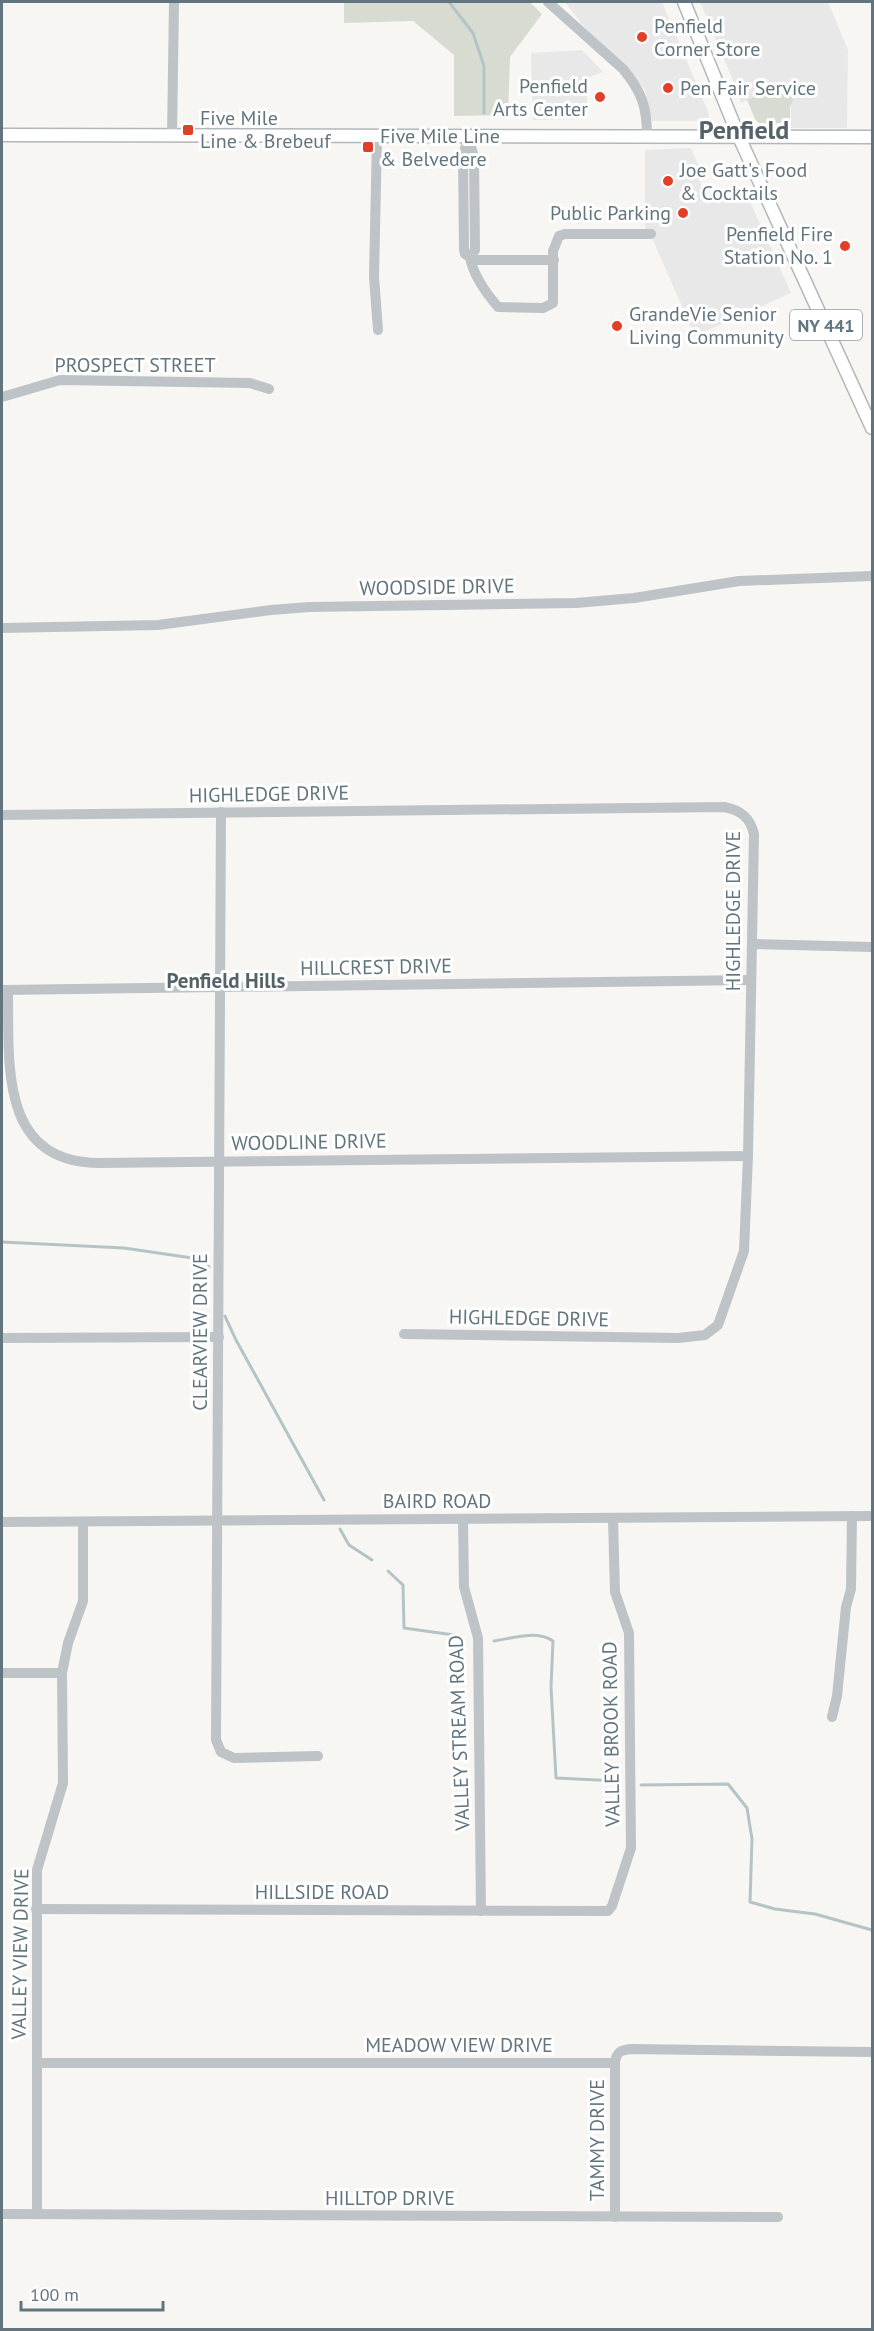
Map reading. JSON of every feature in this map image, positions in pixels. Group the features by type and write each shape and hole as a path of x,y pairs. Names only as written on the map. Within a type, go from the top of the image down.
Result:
{"main road":[{"name":"NY 441","path":"684,2 739,137 873,428"},
{"path":"2,135 873,137"}],"street":[{"path":"172,136 174,2"},
{"path":"549,2 623,69 632,80 646,110 647,136"},
{"path":"377,137 374,277 378,330"},
{"path":"468,137 463,156 465,254 471,258 554,260"},
{"path":"471,258 475,274 496,305 501,308 549,307 554,297 554,245 559,236 565,234 651,234"},
{"name":"PROSPECT STREET","path":"2,397 60,380 250,383 269,389"},
{"name":"WOODSIDE DRIVE","path":"2,628 158,625 259,611 309,607 576,603 634,598 739,581 873,576"},
{"name":"HIGHLEDGE DRIVE","path":"2,815 724,807 735,809 749,819 754,834 744,1251 722,1318 710,1333 678,1338 404,1334"},
{"name":"CLEARVIEW DRIVE","path":"222,812 217,1521 218,1747 225,1756 234,1758 318,1756"},
{"path":"752,944 873,947"},
{"name":"HILLCREST DRIVE","path":"5,991 751,980"},
{"name":"WOODLINE DRIVE","path":"5,991 13,1109 24,1131 40,1148 52,1155 82,1163 748,1156"},
{"path":"2,1338 219,1337"},
{"path":"832,1718 837,1696 846,1607 851,1589 852,1516"},
{"name":"BAIRD ROAD","path":"2,1522 873,1516"},
{"name":"VALLEY BROOK ROAD","path":"608,1911 612,1906 631,1848 629,1633 615,1592 614,1518"},
{"name":"VALLEY STREAM ROAD","path":"463,1519 464,1587 478,1638 480,1911"},
{"name":"VALLEY VIEW DRIVE","path":"38,2214 37,1870 63,1783 62,1673 68,1643 83,1600 83,1522"},
{"path":"2,1673 62,1673"},
{"name":"HILLSIDE ROAD","path":"36,1910 608,1911"},
{"path":"615,2063 618,2053 630,2049 873,2052"},
{"name":"MEADOW VIEW DRIVE","path":"37,2063 615,2063"},
{"name":"TAMMY DRIVE","path":"615,2063 615,2217"},
{"name":"HILLTOP DRIVE","path":"2,2214 778,2217"}],"shaded area":[{"path":"344,2 530,2 542,14 510,57 508,115 454,116 454,55 413,21 344,23"},
{"path":"565,2 662,2 709,114 708,119 703,121 652,121 645,90 589,33"},
{"path":"700,2 828,2 848,50 847,128 791,128 791,103 787,92 780,95 777,87 741,103"},
{"path":"582,50 603,72 587,78 587,119 533,120 531,53"},
{"path":"777,87 780,95 789,92 793,100 790,107 790,123 760,124 755,119 747,100"},
{"path":"691,148 701,172 697,174 708,202 744,188 791,293 695,336 652,238 645,237 645,150"}],"waterway":[{"path":"449,2 473,33 484,66 484,113"},
{"path":"2,1242 124,1248 206,1260 209,1268"},
{"path":"225,1316 324,1500"},
{"path":"340,1529 349,1545 372,1560"},
{"path":"388,1571 403,1585 404,1628 461,1636"},
{"path":"494,1641 532,1635 553,1641 551,1687 556,1778 618,1781"},
{"path":"641,1785 728,1784 747,1808 752,1839 750,1902 775,1909 815,1914 872,1930"}],"place":[{"name":"Penfield Corner Store","path":"642,37"},
{"name":"Pen Fair Service","path":"668,88"},
{"name":"Penfield Arts Center","path":"600,97"},
{"name":"Five Mile Line & Brebeuf","path":"188,130"},
{"name":"Five Mile Line & Belvedere","path":"368,147"},
{"name":"Joe Gatt's Food & Cocktails","path":"668,181"},
{"name":"Public Parking","path":"683,213"},
{"name":"Penfield Fire Station No. 1","path":"845,246"},
{"name":"GrandeVie Senior Living Community","path":"617,326"}],"district":[{"name":"Penfield","path":"744,129"},
{"name":"Penfield Hills","path":"226,980"}]}
